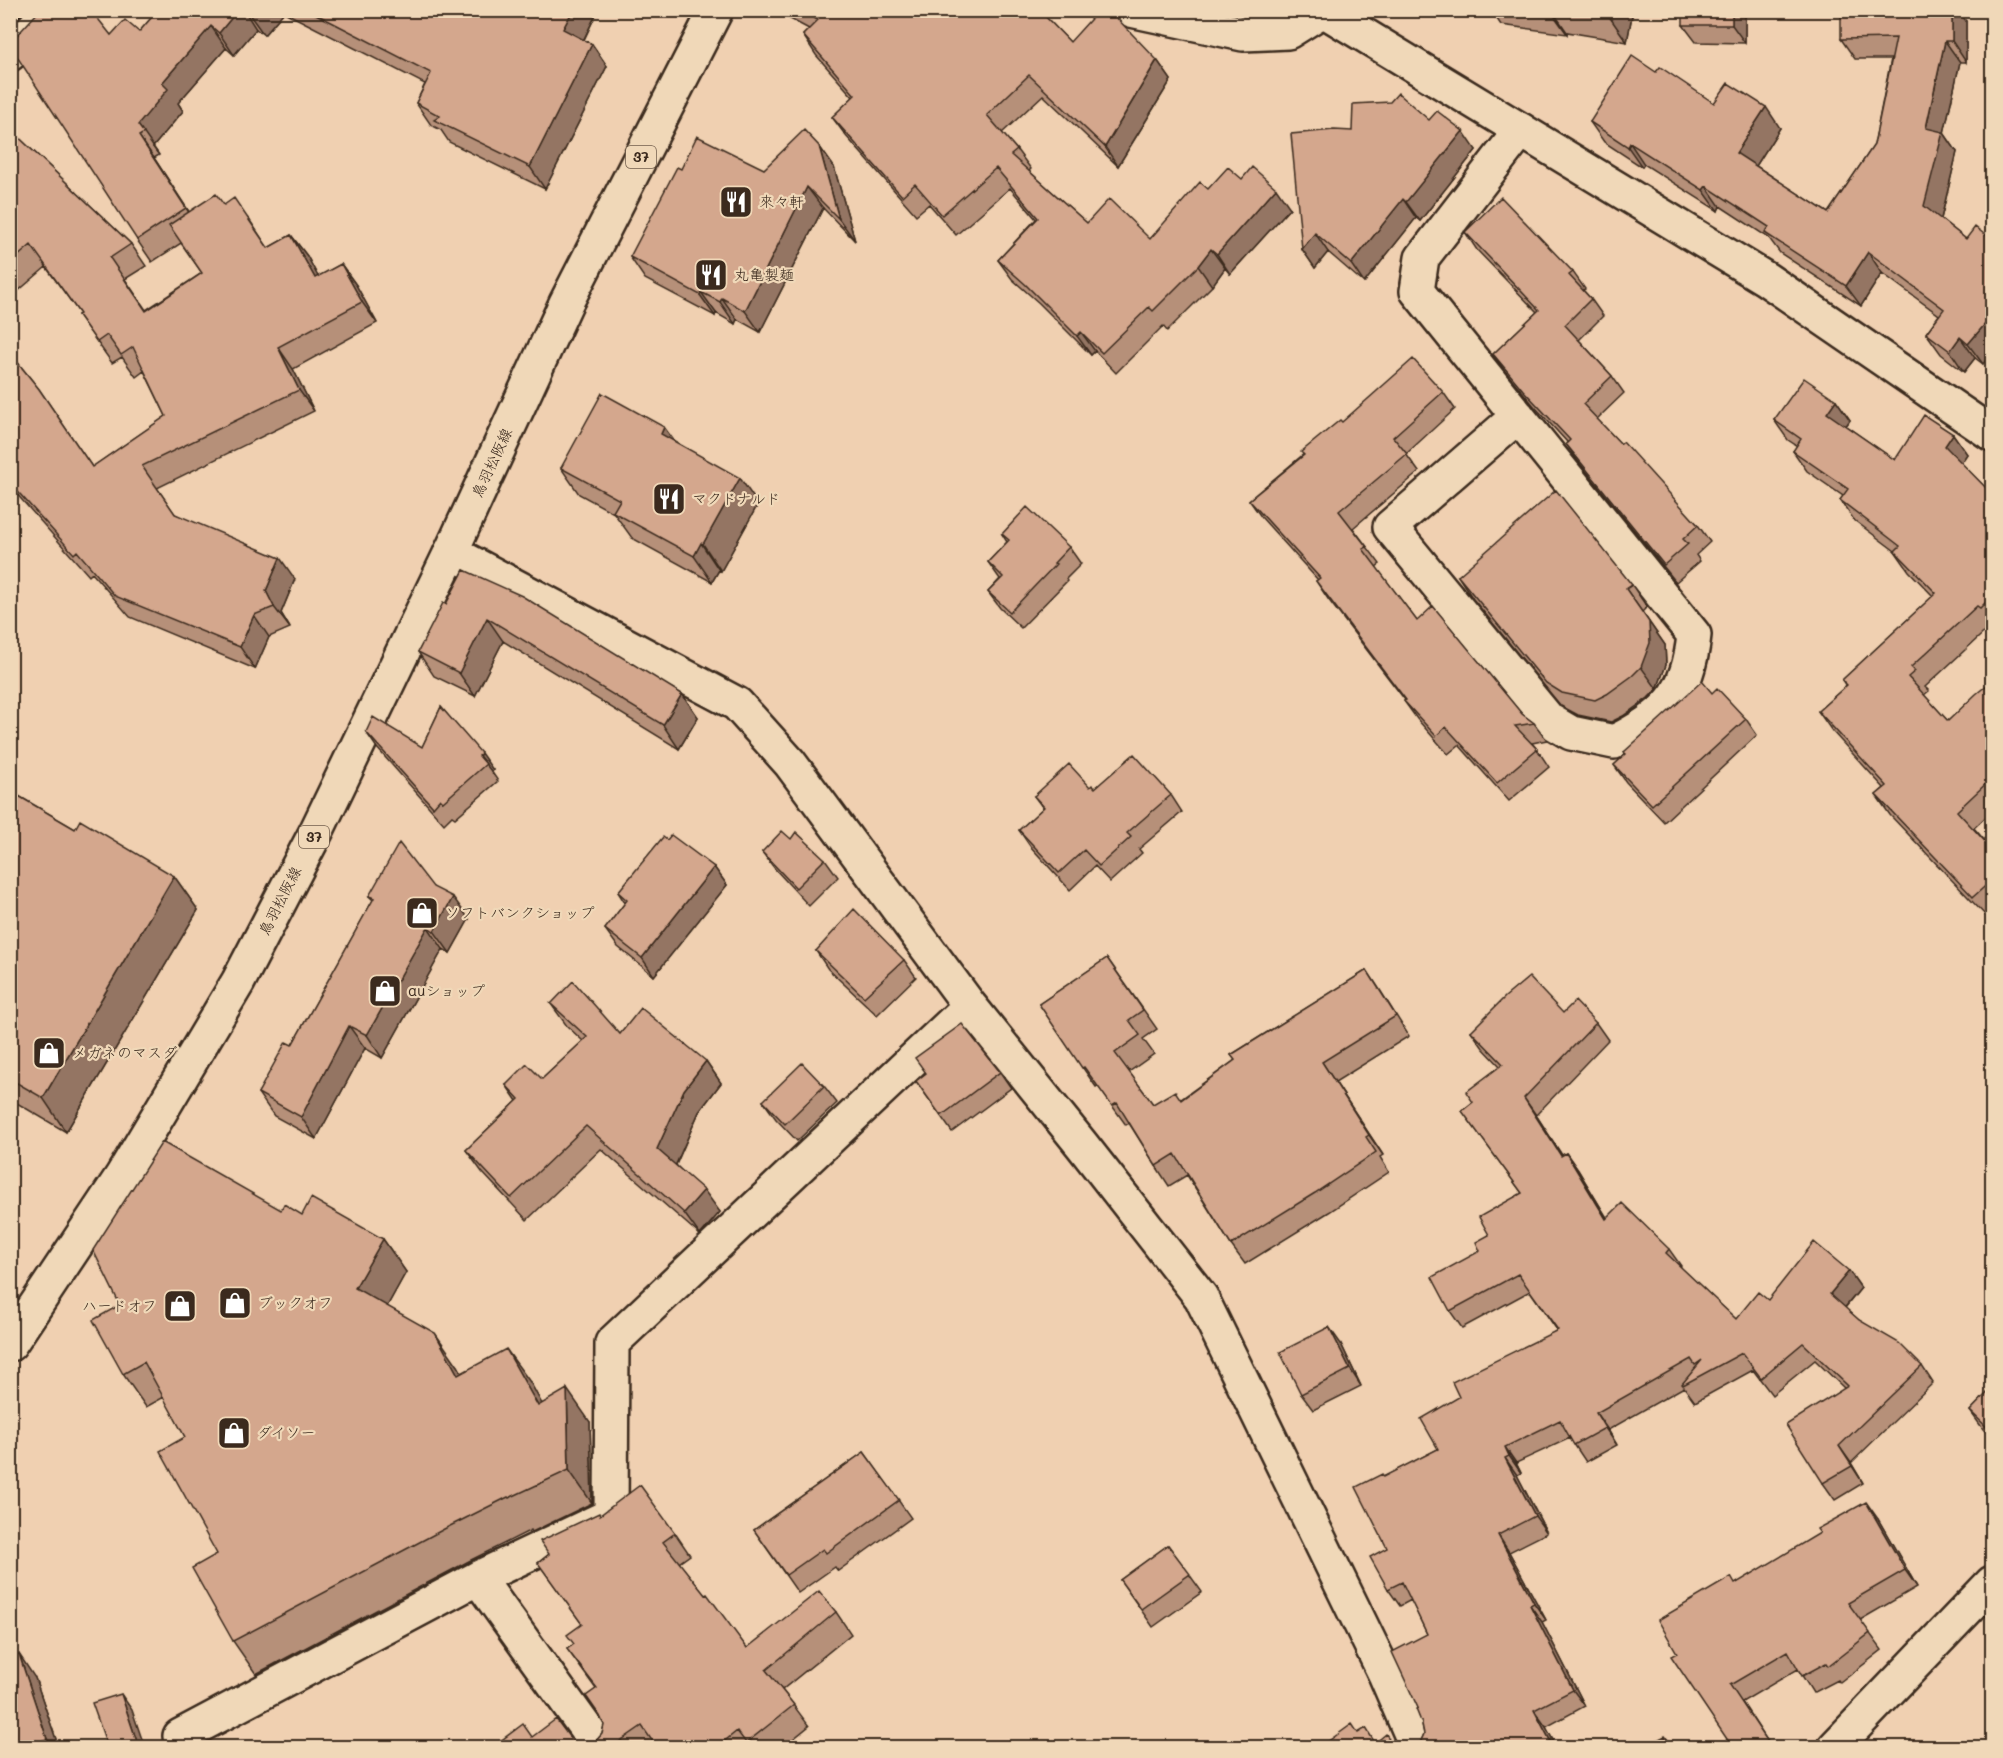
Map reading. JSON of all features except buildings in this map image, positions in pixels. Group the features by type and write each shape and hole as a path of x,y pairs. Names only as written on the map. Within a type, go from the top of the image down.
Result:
{"street":[{"path":"10,54 50,10"},
{"name":"鳥羽松阪線","path":"566,303 614,176 691,10"},
{"name":"鳥羽松阪線","path":"10,1344 122,1176 238,982 316,832 451,552 566,303 716,10"},
{"path":"1131,10 1243,34 1288,32 1323,10 1766,279 1992,434"},
{"path":"1518,416 1390,527 1549,720 1571,733 1614,742 1653,720 1673,699 1683,685 1691,662 1694,635 1518,416 1417,291 1422,258 1521,130"},
{"path":"451,552 737,704 790,763 970,1006 1090,1154 1201,1297 1385,1674 1417,1748"},
{"path":"184,1748 180,1736 478,1578 611,1515 612,1343 970,1006"},
{"path":"478,1578 600,1748"},
{"path":"1834,1748 1992,1583"}],"place":[{"name":"來々軒","path":"736,202"},
{"name":"丸亀製麺","path":"711,275"},
{"name":"マクドナルド","path":"669,499"},
{"name":"ソフトバンクショップ","path":"422,913"},
{"name":"auショップ","path":"385,991"},
{"name":"メガネのマスダ","path":"49,1053"},
{"name":"ブックオフ","path":"235,1303"},
{"name":"ハードオフ","path":"180,1306"},
{"name":"ダイソー","path":"234,1433"}]}
